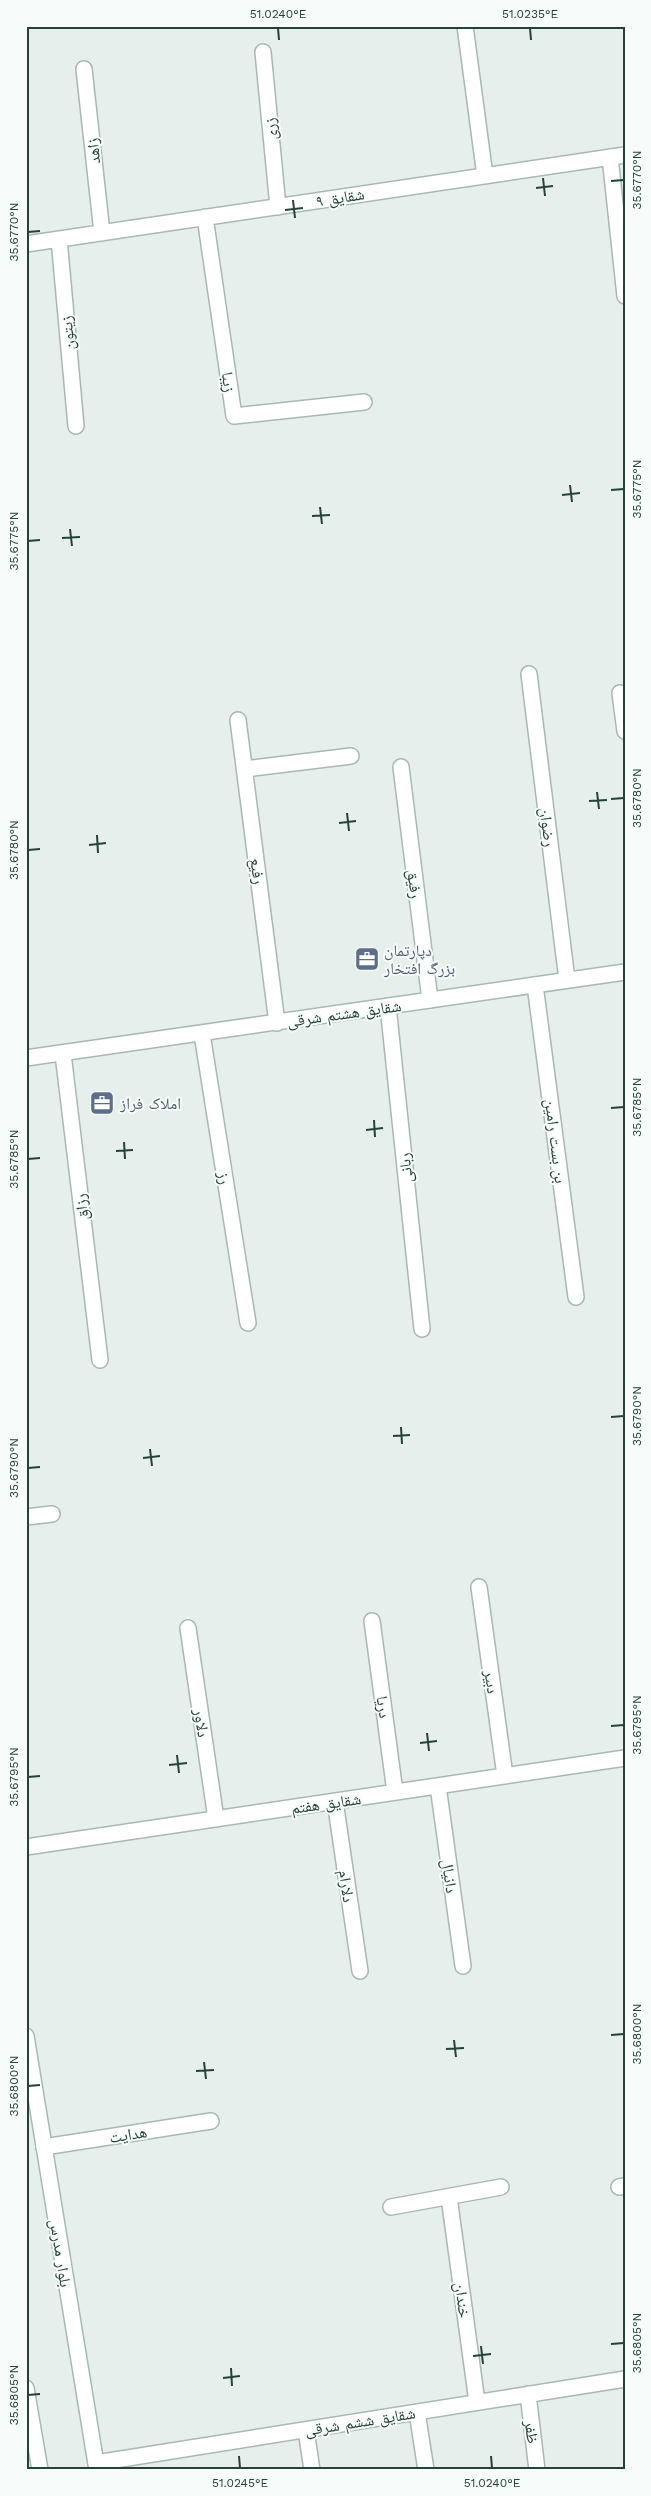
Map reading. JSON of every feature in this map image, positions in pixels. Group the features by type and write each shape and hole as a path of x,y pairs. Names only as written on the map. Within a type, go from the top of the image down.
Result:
{"street":[{"path":"465,26 485,176"},
{"name":"زری","path":"263,52 278,207"},
{"name":"زاهد","path":"84,69 102,233"},
{"path":"617,156 625,296"},
{"name":"شقایق ۹","path":"26,244 617,156"},
{"name":"زیبا","path":"205,217 234,416 364,402"},
{"name":"زیتون","path":"59,240 76,426"},
{"name":"رضوان","path":"529,674 567,980"},
{"path":"620,693 625,731"},
{"name":"رفیع","path":"238,720 277,1023"},
{"path":"245,769 350,756"},
{"name":"رفیق","path":"401,767 430,1000"},
{"name":"شقایق هشتم شرقی","path":"26,1058 625,972"},
{"name":"بن بست رامین","path":"535,985 576,1297"},
{"name":"ربانی","path":"388,1006 422,1328"},
{"name":"رز","path":"202,1034 248,1323"},
{"name":"شقایق هشتم شرقی","path":"26,1070 62,1054"},
{"name":"رزاق","path":"62,1054 100,1360"},
{"path":"26,1517 52,1514"},
{"name":"دبیر","path":"479,1587 505,1776"},
{"name":"دریا","path":"372,1621 395,1792"},
{"name":"دلاور","path":"188,1628 216,1818"},
{"name":"شقایق هفتم","path":"26,1847 625,1758"},
{"name":"دانیال","path":"438,1786 463,1966"},
{"name":"دلارام","path":"335,1801 360,1971"},
{"name":"بلوار مدرس","path":"26,2036 96,2466"},
{"name":"هدایت","path":"44,2148 211,2120"},
{"path":"391,2207 501,2186"},
{"name":"خندان","path":"449,2197 477,2402"},
{"name":"شقایق ششم شرقی","path":"96,2466 625,2379"},
{"path":"26,2388 40,2470"},
{"name":"ظفر","path":"528,2394 537,2470"},
{"path":"417,2412 426,2470"},
{"path":"306,2430 312,2470"}],"place":[{"name":"دپارتمان بزرگ افتخار","path":"367,959"},
{"name":"املاک فراز","path":"102,1103"}]}
